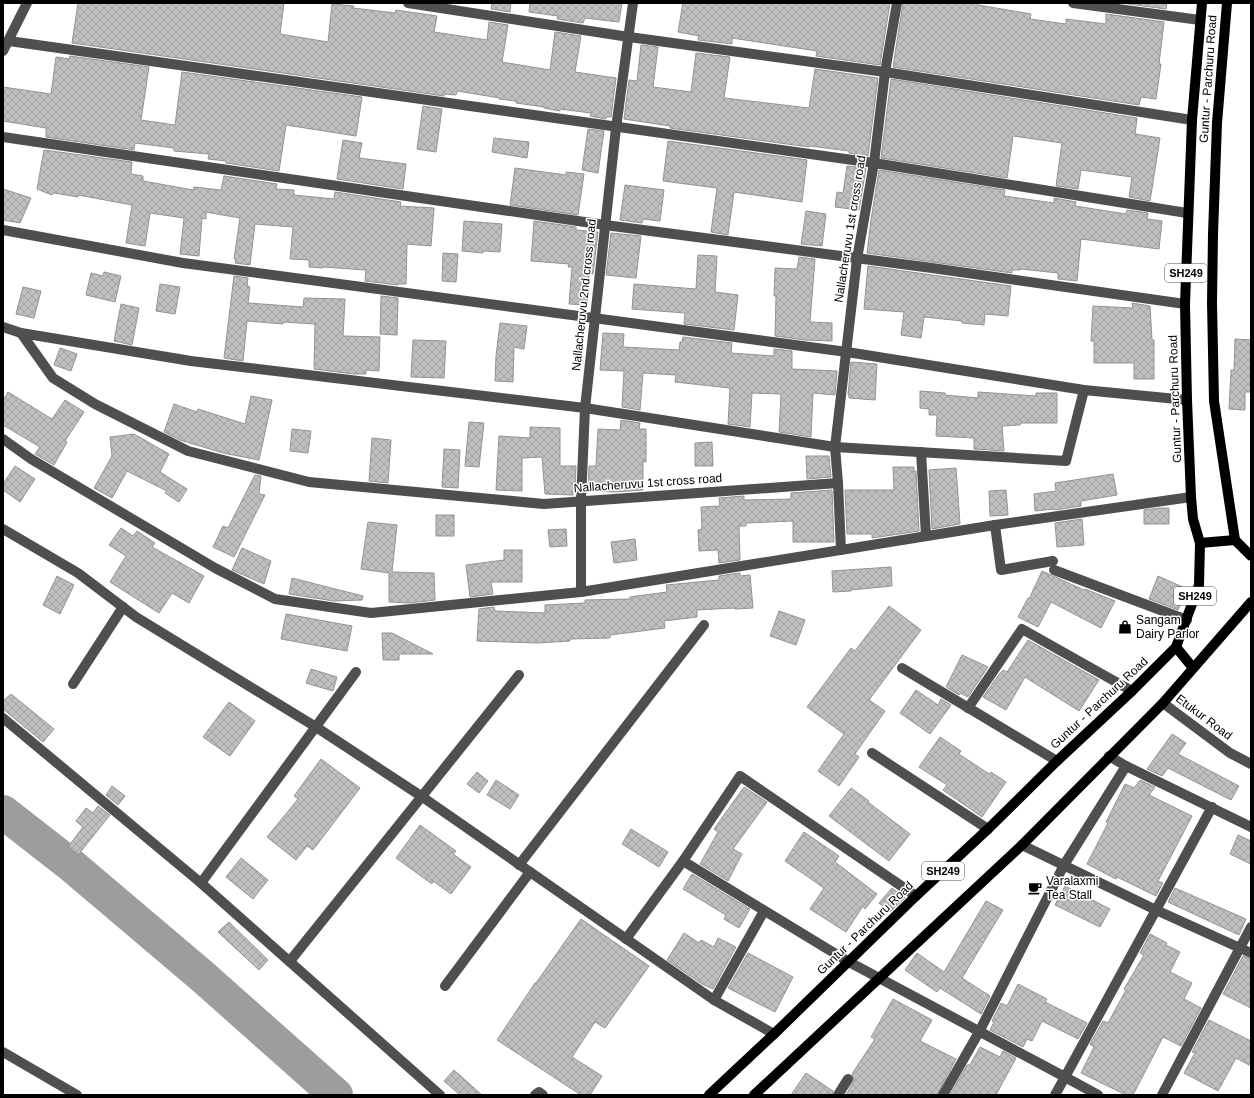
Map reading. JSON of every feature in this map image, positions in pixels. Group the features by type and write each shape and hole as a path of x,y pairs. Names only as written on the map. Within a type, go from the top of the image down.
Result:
{"main road":[{"name":"Guntur - Parchuru Road","path":"709,1095 1132,691 1176,647 1199,585 1200,543 1193,520 1191,497 1185,304 1187,212 1192,120 1202,3"},
{"name":"Guntur - Parchuru Road","path":"1226,3 1217,130 1212,310 1214,401 1235,540"},
{"path":"1200,543 1235,540 1251,556"},
{"name":"SH249","path":"754,1095 1022,845 1163,703 1251,602"},
{"path":"1176,647 1192,668"}],"street":[{"path":"3,51 27,3"},
{"path":"408,3 629,37 885,72 1192,120"},
{"name":"Nallacheruvu 2nd cross road","path":"581,592 581,501 585,408 616,128 633,3"},
{"name":"Nallacheruvu 1st cross road","path":"21,333 53,378 95,404 188,450 309,482 544,504 838,483 835,447 857,259 874,163 885,72 896,3"},
{"path":"1073,3 1200,20"},
{"path":"9,41 616,128 874,163 1187,212"},
{"path":"3,137 605,225 932,268 1185,304"},
{"path":"3,230 183,263 847,352 1084,390 1187,400"},
{"path":"3,327 21,333 191,361 585,408 835,447 1066,461 1084,390"},
{"path":"3,439 31,459 215,568 275,599 371,613 581,592 995,525 1191,497"},
{"path":"921,452 926,536"},
{"path":"838,483 841,550"},
{"path":"995,525 1001,570 1054,566 1187,620"},
{"path":"3,529 78,573 136,617 316,727 421,796 714,1000 774,1034"},
{"path":"73,684 123,607"},
{"path":"519,865 704,625"},
{"path":"968,708 1022,629 1132,691"},
{"path":"902,668 1057,761"},
{"path":"201,883 356,672"},
{"path":"290,961 518,675"},
{"name":"Etukur Road","path":"1163,703 1230,753 1251,764"},
{"path":"3,718 201,883 440,1095"},
{"path":"872,753 988,829"},
{"path":"1109,756 1126,766 1251,827"},
{"path":"943,1095 978,1032 1064,865 1126,766"},
{"path":"626,939 683,861 740,776 916,896"},
{"path":"1056,1095 1064,1077 1212,808"},
{"path":"1022,845 1156,910 1251,953"},
{"path":"683,861 849,962 1098,1095"},
{"path":"445,986 530,872"},
{"path":"714,1000 764,911"},
{"path":"1162,1095 1251,927"},
{"path":"3,1052 77,1095"},
{"path":"838,1095 848,1079"},
{"path":"536,1095 539,1092 543,1095"}],"building":[{"path":"78,3 284,3 280,34 328,42 332,4 395,13 396,10 437,16 434,32 487,40 489,22 508,25 502,62 550,70 555,32 581,36 575,72 616,78 611,117 606,117 606,119 590,116 591,113 560,109 560,111 516,103 516,101 457,91 456,95 444,94 444,96 72,43"},
{"path":"492,3 511,3 510,12 491,9"},
{"path":"530,3 622,3 619,22 585,18 583,23 557,19 558,16 529,12"},
{"path":"683,3 890,3 880,65 816,56 817,51 732,38 732,44 698,40 699,36 678,32"},
{"path":"903,3 978,3 978,5 1031,14 1030,19 1066,24 1066,19 1106,24 1106,14 1164,22 1159,64 1161,64 1156,99 1141,97 1139,105 893,67"},
{"path":"1122,3 1167,3 1166,9"},
{"path":"641,45 658,47 653,87 691,92 696,53 730,57 724,98 809,108 815,69 878,78 868,156 849,153 849,151 670,128 670,126 624,119 629,80 637,81"},
{"path":"70,56 149,67 141,120 175,125 182,72 362,97 356,136 286,125 279,171 226,163 226,161 208,159 209,154 174,151 174,148 135,143 134,150 46,137 46,128 3,121 3,87 51,94 56,57 69,59"},
{"path":"891,79 1137,118 1135,134 1160,138 1150,201 1129,197 1132,177 1081,170 1078,189 1056,186 1062,143 1013,136 1007,178 881,158"},
{"path":"423,106 442,109 436,152 417,149"},
{"path":"588,129 604,131 598,173 582,170"},
{"path":"494,138 529,142 527,158 492,152"},
{"path":"343,140 362,143 359,158 406,164 403,189 337,179"},
{"path":"668,141 807,160 802,202 734,192 728,235 711,232 717,188 663,181"},
{"path":"44,150 132,162 131,174 143,176 143,181 193,190 194,187 221,190 224,176 277,184 276,189 294,190 294,195 334,199 335,192 401,202 400,206 434,208 431,246 407,244 406,284 398,285 365,281 366,270 309,267 309,260 290,259 293,227 255,224 250,265 235,263 236,259 234,259 240,218 206,212 206,219 202,218 199,256 180,254 184,218 150,213 145,246 126,243 132,205 78,195 78,197 54,193 52,195 37,189"},
{"path":"847,166 866,168 859,210 835,207 837,192 843,193"},
{"path":"515,168 566,175 566,172 584,174 578,215 510,205"},
{"path":"879,170 1005,190 1004,196 1054,203 1054,198 1076,202 1075,206 1126,214 1127,210 1148,213 1147,219 1162,221 1159,249 1081,239 1077,281 1058,279 1058,273 1021,269 1012,270 1012,273 867,253"},
{"path":"625,185 664,190 660,221 643,219 642,223 620,220"},
{"path":"3,189 31,198 20,223 3,220"},
{"path":"806,211 826,214 822,246 801,244"},
{"path":"464,221 502,224 500,252 483,251 483,253 462,251"},
{"path":"534,221 576,227 576,230 598,232 593,274 589,273 587,305 569,304 572,267 568,267 569,264 531,261"},
{"path":"611,233 641,236 636,278 606,275"},
{"path":"443,253 458,254 456,282 442,281"},
{"path":"698,255 717,256 715,292 738,295 734,330 684,324 685,313 632,309 634,284 696,289"},
{"path":"799,257 815,259 810,322 832,323 832,341 805,340 775,336 775,268 797,269"},
{"path":"868,266 1011,286 1008,316 985,314 984,325 924,317 921,338 901,335 904,312 864,309"},
{"path":"104,272 121,276 115,302 86,295 91,273 103,276"},
{"path":"234,276 248,278 247,286 250,287 248,303 303,307 304,298 345,299 343,336 380,337 379,371 366,370 366,374 353,374 314,369 315,324 283,322 283,324 247,321 243,361 224,358"},
{"path":"160,284 180,287 175,314 156,311"},
{"path":"23,287 41,291 34,318 16,314"},
{"path":"381,296 398,298 397,335 380,334"},
{"path":"1132,303 1150,306 1152,340 1154,340 1154,379 1134,379 1134,363 1094,363 1094,341 1091,341 1093,306 1133,308"},
{"path":"121,304 139,308 132,345 114,341"},
{"path":"500,323 527,326 524,349 514,347 513,382 495,381"},
{"path":"603,333 624,334 623,347 679,350 680,342 682,342 683,337 732,343 731,353 774,356 774,349 792,351 792,369 837,371 835,395 813,393 811,437 779,432 781,394 752,393 750,427 728,424 730,388 675,382 676,375 643,373 640,410 622,407 624,371 600,370"},
{"path":"1235,339 1251,340 1251,392 1245,392 1245,410 1229,409 1231,370 1234,370"},
{"path":"413,340 446,341 444,378 411,377"},
{"path":"60,348 77,354 71,371 54,365"},
{"path":"851,362 877,364 875,400 849,398"},
{"path":"920,391 978,398 978,392 1036,396 1036,393 1057,393 1057,423 1021,423 1020,425 1002,426 1004,451 974,449 974,438 936,436 937,415 929,415 929,409 920,408"},
{"path":"8,392 52,419 65,400 84,412 65,441 67,442 54,465 35,454 40,447 3,425 3,401"},
{"path":"251,396 272,400 259,460 223,453 180,440 164,432 174,404 197,412 198,409 245,424"},
{"path":"621,420 640,423 639,429 646,429 646,462 643,461 643,490 615,492 588,491 589,466 596,466 598,429 620,430"},
{"path":"469,422 484,423 479,467 465,466"},
{"path":"530,427 560,428 560,466 576,466 575,491 573,491 573,495 545,494 542,457 522,458 522,491 496,490 499,436 530,438"},
{"path":"292,429 311,431 308,453 290,451"},
{"path":"134,434 169,454 160,472 187,489 179,502 165,493 167,491 127,471 112,498 94,488 112,456 110,437"},
{"path":"372,438 391,440 388,483 369,481"},
{"path":"712,442 713,466 695,466 695,443"},
{"path":"444,449 460,450 458,488 442,487"},
{"path":"806,456 829,456 831,477 807,479"},
{"path":"15,466 35,479 20,502 3,490 3,484"},
{"path":"893,467 914,467 914,472 916,471 919,531 872,538 872,534 847,534 845,490 894,490"},
{"path":"956,468 960,524 932,529 929,470"},
{"path":"1113,474 1117,495 1081,501 1081,506 1035,511 1034,494 1056,491 1055,483"},
{"path":"255,475 261,476 259,494 265,495 234,557 213,547 223,526 228,528"},
{"path":"832,490 834,542 793,542 793,521 746,523 746,526 739,526 740,560 719,563 718,550 699,551 698,530 702,529 701,507 720,506 719,498 744,496 744,500 791,499 791,493"},
{"path":"1006,490 1008,515 990,516 989,491"},
{"path":"1169,508 1169,524 1144,524 1144,510"},
{"path":"436,515 454,515 454,536 436,536"},
{"path":"1082,519 1084,545 1057,547 1055,523"},
{"path":"368,522 397,525 392,572 434,573 435,600 409,603 389,602 389,573 361,569"},
{"path":"121,528 133,536 137,531 155,543 152,547 204,576 189,603 172,593 159,613 110,582 126,556 109,545"},
{"path":"566,529 567,546 550,547 548,530"},
{"path":"635,539 637,560 614,563 611,542"},
{"path":"242,548 271,561 264,584 232,570"},
{"path":"504,550 522,550 522,582 491,582 493,594 470,597 466,565 504,560"},
{"path":"891,567 892,586 833,592 832,571"},
{"path":"1042,571 1084,590 1085,589 1115,601 1101,628 1051,602 1038,627 1018,617 1028,598 1029,599"},
{"path":"740,573 740,576 750,575 753,608 697,610 697,617 664,621 665,628 610,635 610,638 570,639 570,641 537,643 477,641 479,609 494,607 495,611 545,613 545,605 585,603 585,600 630,599 630,597 667,592 666,585 719,580 719,576"},
{"path":"57,576 74,585 60,614 43,605"},
{"path":"1158,576 1187,589 1178,610 1149,599"},
{"path":"292,578 363,596 362,600 334,601 289,594"},
{"path":"889,606 921,630 869,700 885,711 855,754 859,757 839,786 818,771 844,734 807,707 851,648 855,651"},
{"path":"779,611 805,620 796,645 770,636"},
{"path":"286,614 352,626 347,651 281,639"},
{"path":"382,633 392,633 433,654 399,654 399,660 383,660"},
{"path":"1028,640 1099,680 1079,711 1025,677 1006,710 983,697 1000,673 1003,670 1007,672"},
{"path":"962,655 988,667 968,697 960,693 959,695 946,687"},
{"path":"311,669 337,677 333,691 306,683"},
{"path":"916,690 938,705 941,699 951,705 930,734 900,713"},
{"path":"11,694 54,729 43,742 3,709 3,701"},
{"path":"229,702 255,721 230,756 203,737"},
{"path":"1172,734 1186,743 1178,754 1239,786 1231,800 1168,768 1162,776 1147,769"},
{"path":"940,737 961,751 959,754 989,774 991,772 1006,782 982,817 943,790 947,785 919,767"},
{"path":"321,759 360,788 313,850 307,846 296,860 267,837 298,799 294,796"},
{"path":"477,772 488,781 479,793 467,784"},
{"path":"496,780 519,795 510,809 487,795"},
{"path":"1140,780 1155,787 1149,795 1192,816 1158,881 1163,883 1156,896 1117,877 1116,879 1087,864 1108,823 1106,822 1125,784 1134,788"},
{"path":"112,786 125,796 118,805 106,795"},
{"path":"744,787 767,802 733,849 742,854 728,881 700,864 718,832 714,829"},
{"path":"851,788 910,834 889,861 829,816"},
{"path":"98,806 110,815 78,855 68,847 83,827 76,821 86,808 93,813"},
{"path":"420,825 456,851 453,854 471,867 451,894 433,881 432,884 396,858"},
{"path":"631,829 668,852 659,867 622,844"},
{"path":"804,832 839,856 835,862 877,894 865,909 863,906 846,932 810,909 824,888 785,861"},
{"path":"1238,835 1251,841 1251,864 1230,854"},
{"path":"241,858 268,880 253,899 226,877"},
{"path":"692,874 750,909 739,928 724,919 726,915 683,889"},
{"path":"1065,886 1110,909 1100,927 1055,905"},
{"path":"892,888 905,898 890,912 879,903"},
{"path":"1175,888 1246,919 1239,935 1168,902"},
{"path":"986,901 1003,910 962,978 990,996 981,1014 940,988 937,992 905,970 917,953 944,972"},
{"path":"581,919 649,966 605,1028 595,1022 572,1057 602,1076 590,1095 581,1095 497,1040 535,983"},
{"path":"229,922 268,960 259,970 218,932"},
{"path":"684,933 699,943 701,940 714,947 718,938 736,947 713,989 702,984 667,960"},
{"path":"1150,934 1167,943 1166,945 1180,952 1170,972 1192,983 1184,999 1201,1008 1181,1046 1163,1037 1133,1095 1126,1095 1081,1073 1094,1047 1090,1044 1103,1021 1108,1023 1126,990 1124,989 1144,955 1140,953"},
{"path":"748,953 793,977 775,1012 728,988"},
{"path":"1243,956 1251,959 1251,1008 1223,994"},
{"path":"1018,984 1047,999 1045,1002 1087,1023 1078,1039 1042,1021 1032,1041 1027,1039 1023,1047 990,1030 994,1022 992,1021 1001,1003 1007,1006"},
{"path":"893,999 932,1020 920,1041 956,1059 937,1095 846,1095 854,1080 852,1074 875,1039 871,1037"},
{"path":"1209,1020 1251,1041 1251,1066 1236,1058 1218,1091 1184,1073 1195,1053 1192,1052"},
{"path":"980,1047 1000,1057 1003,1051 1016,1058 996,1095 950,1095 967,1065 970,1065"},
{"path":"454,1070 482,1095 460,1095 444,1081"},
{"path":"806,1073 833,1091 832,1095 791,1095"}],"waterway":[{"path":"3,812 71,865 202,976 336,1095"}],"place":[{"name":"Sangam Dairy Parlor","path":"1125,627"},
{"name":"Varalaxmi Tea Stall","path":"1035,888"}]}
